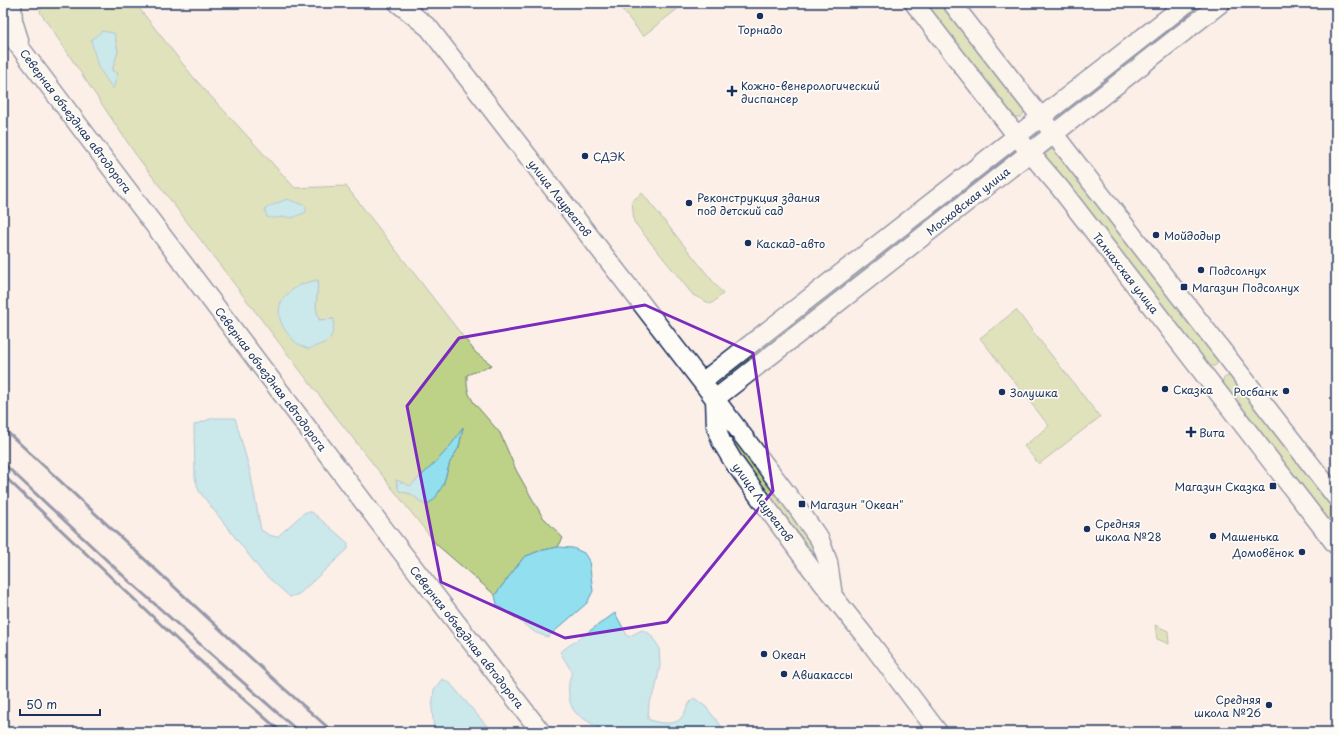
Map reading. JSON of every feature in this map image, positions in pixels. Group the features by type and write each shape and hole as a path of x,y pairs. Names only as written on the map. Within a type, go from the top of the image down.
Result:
{"street":[{"path":"12,3 13,21 22,50"},
{"name":"улица Лауреатов","path":"398,3 429,28 715,399 820,540 828,562 833,596"},
{"name":"Талнахская улица","path":"914,3 1030,153 1060,188 1336,545"},
{"path":"952,3 1336,497"},
{"name":"Московская улица","path":"702,382 1187,3"},
{"name":"Московская улица","path":"715,399 1221,3"},
{"name":"Северная объездная автодорога","path":"3,25 387,533 541,732"},
{"name":"улица Лауреатов","path":"715,399 716,426 721,441 730,456 772,516 938,732"}],"highlighted area":[{"path":"645,305 753,353 773,491 667,622 565,638 441,582 407,406 459,338"}],"green space":[{"path":"42,3 135,3 194,78 295,188 346,186 476,353 492,365 467,375 469,394 474,403 500,433 516,470 542,516 563,538 558,547 539,551 524,557 495,595 436,544 315,390 136,155 40,12","holes":["102,31 114,34 118,51 112,71","318,280 316,307 319,320 334,319 284,328 281,302 297,287","463,428 459,447 450,462 443,485 425,505 411,494 399,491 396,480 410,486 455,442"]},
{"path":"617,3 685,3 643,36"},
{"path":"926,3 940,3 1022,109 1024,113 1021,117 1015,117"},
{"path":"1195,3 1214,3 1060,119 1058,115"},
{"path":"1052,149 1056,152 1216,358 1218,362 1215,366 1209,366 1046,157 1046,153"},
{"path":"1012,150 1014,154 911,238 904,230"},
{"path":"642,193 723,294 711,304 693,295 634,222 632,201"},
{"path":"897,235 904,243 723,381 721,377"},
{"path":"1016,310 1100,417 1039,464 1024,446 1049,426 980,338"},
{"path":"1227,376 1233,379 1336,511 1336,529 1223,384 1223,379"},
{"path":"733,437 819,551 814,554 729,441"},
{"path":"1155,625 1168,631 1169,644 1157,639"}],"water":[{"path":"102,31 114,33 118,51 112,71 118,73 113,89 98,67 91,40"},
{"path":"287,199 306,206 306,212 292,218 267,217 265,210 268,207"},
{"path":"318,280 316,307 319,320 334,319 333,327 331,337 328,340 309,349 296,343 287,333 281,323 279,313 280,305 290,291 298,286"},
{"path":"213,418 235,418 250,471 261,530 269,535 277,537 305,512 312,512 348,543 348,549 299,594 290,597 262,572 199,491 195,478 194,425"},
{"path":"463,427 459,447 450,462 443,485 434,500 425,505 411,494 399,491 396,480 410,486 446,451"},
{"path":"558,547 573,548 584,553 589,561 593,591 587,603 548,637 536,633 497,605 495,595 524,557 539,551"},
{"path":"615,613 628,637 642,630 650,634 659,647 660,666 655,691 649,703 648,719 664,723 673,723 678,721 694,698 706,707 726,732 602,732 596,726 580,717 575,712 569,698 569,681 572,672 560,652"},
{"path":"442,679 449,682 492,732 435,732 432,710 434,689"}],"railway":[{"path":"3,428 279,684 333,732"},
{"path":"3,463 130,582 299,732"},
{"path":"3,475 189,651 281,732"}],"place":[{"name":"Торнадо","path":"760,16"},
{"name":"Кожно-венерологический диспансер","path":"732,91"},
{"name":"СДЭК","path":"585,156"},
{"name":"Реконструкция здания под детский сад","path":"689,203"},
{"name":"Мойдодыр","path":"1156,235"},
{"name":"Каскад-авто","path":"748,243"},
{"name":"Подсолнух","path":"1201,270"},
{"name":"Магазин Подсолнух","path":"1184,287"},
{"name":"Сказка","path":"1165,389"},
{"name":"Росбанк","path":"1286,391"},
{"name":"Золушка","path":"1002,392"},
{"name":"Вита","path":"1191,432"},
{"name":"Магазин Сказка","path":"1273,486"},
{"name":"Магазин \"Океан\"","path":"802,504"},
{"name":"Средняя школа №28","path":"1087,529"},
{"name":"Машенька","path":"1213,536"},
{"name":"Домовёнок","path":"1302,552"},
{"name":"Океан","path":"764,654"},
{"name":"Авиакассы","path":"784,674"},
{"name":"Средняя школа №26","path":"1269,705"}]}
